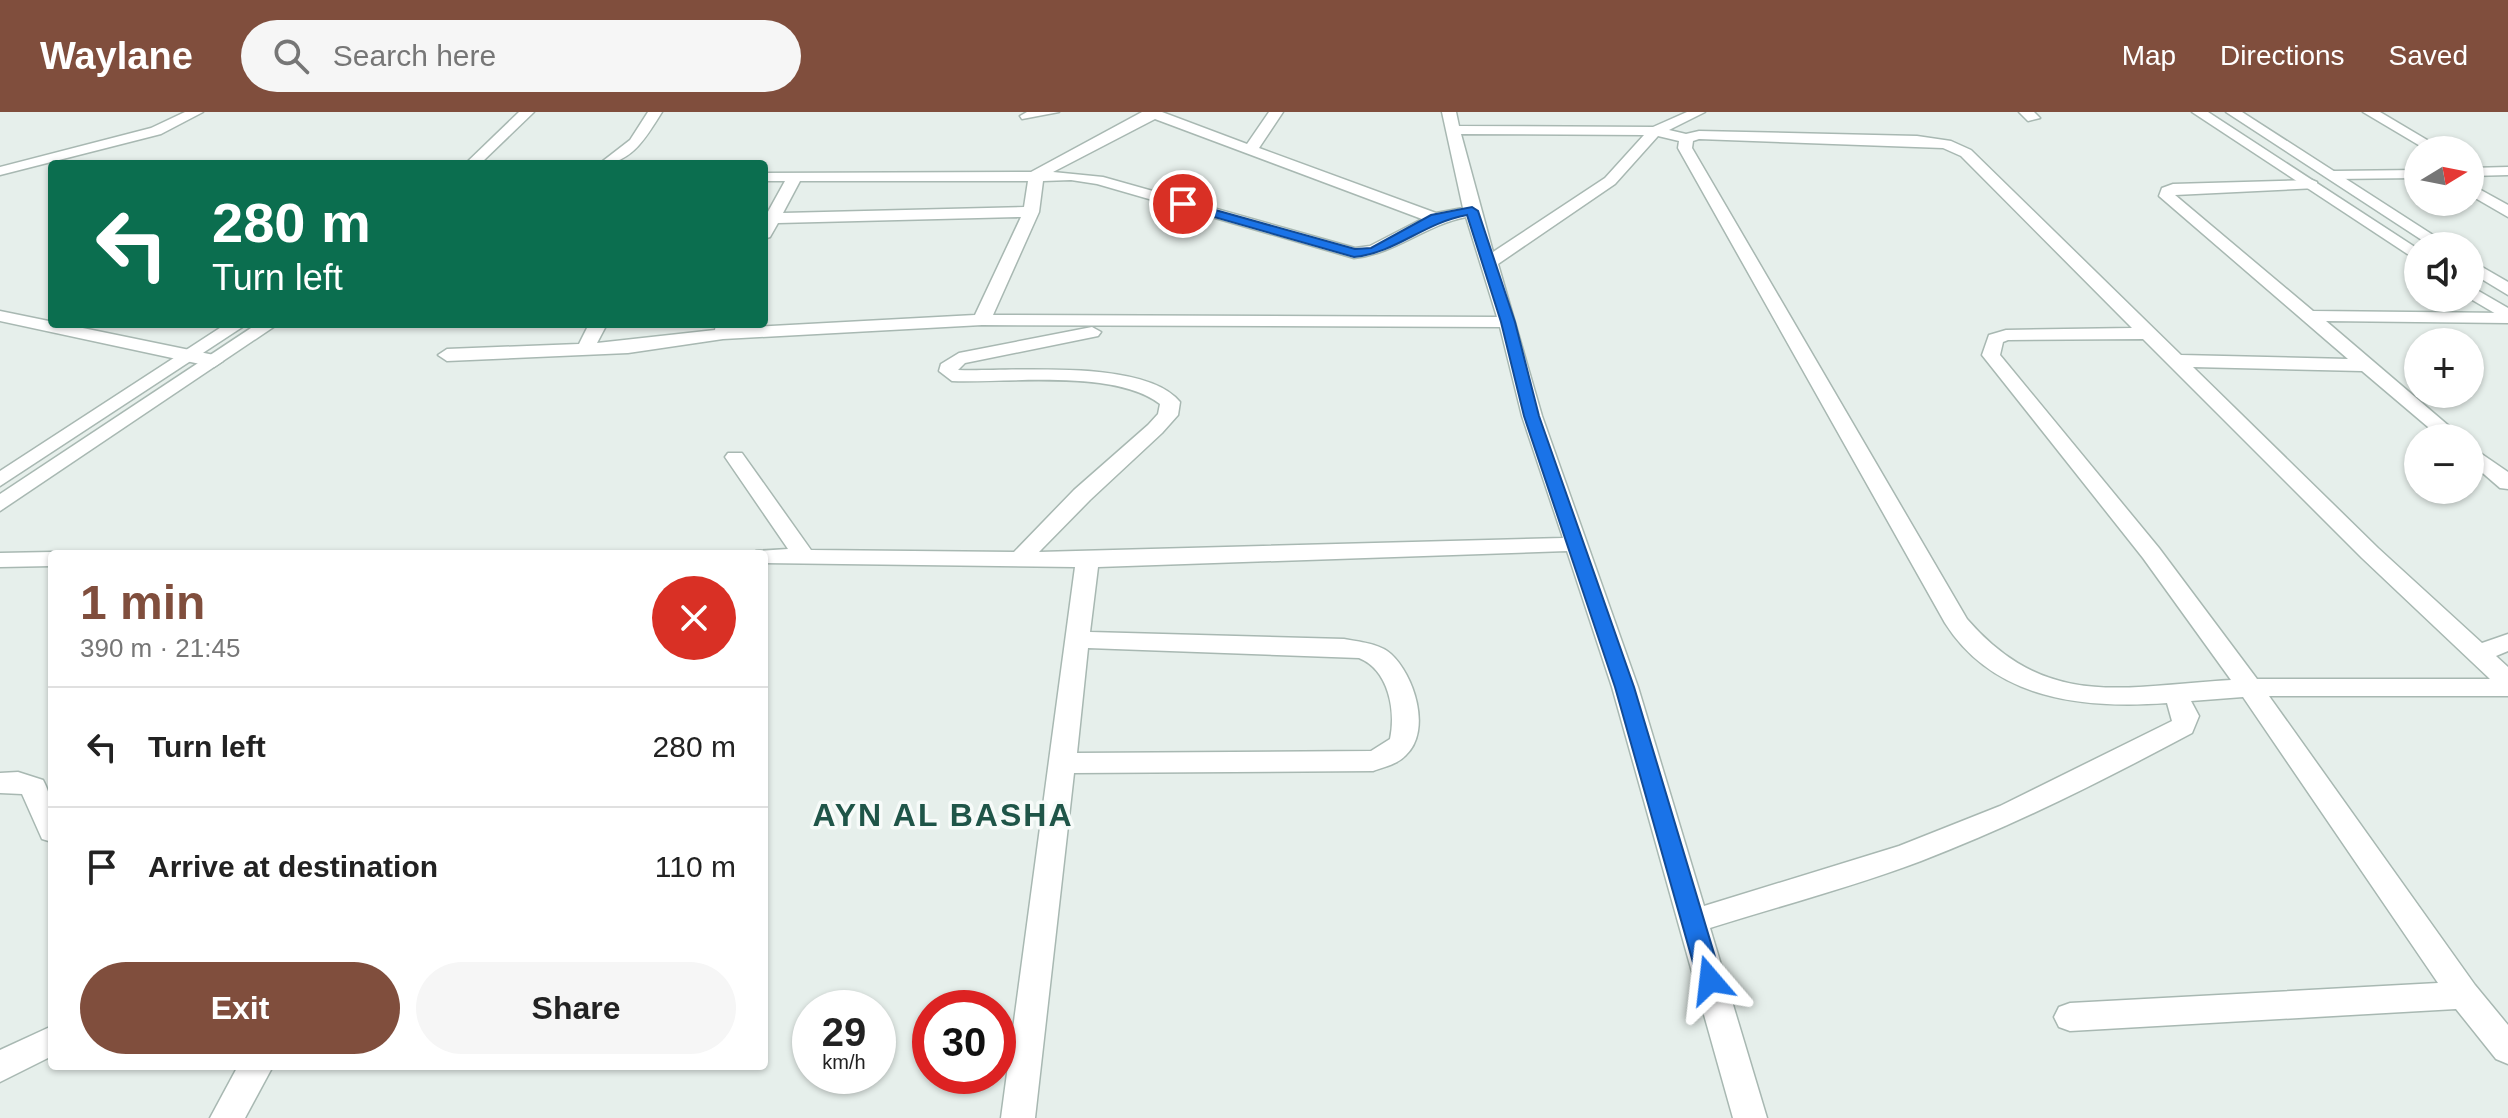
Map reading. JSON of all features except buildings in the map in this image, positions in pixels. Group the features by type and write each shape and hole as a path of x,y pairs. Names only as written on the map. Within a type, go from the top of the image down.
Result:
{"street":[{"path":"0,171 147,134 173,126 196,112"},
{"path":"476,160 527,112"},
{"path":"497,160 546,112"},
{"path":"612,160 635,143 655,112"},
{"path":"1027,116 1052,112"},
{"path":"1250,150 1276,112"},
{"path":"1617,112 1655,131"},
{"path":"1488,263 1610,181 1655,131 1698,112"},
{"path":"2199,112 2404,247"},
{"path":"2233,112 2421,232"},
{"path":"2370,112 2412,136"},
{"path":"1037,174 1152,113 1435,218"},
{"path":"1750,1118 1625,687 1532,416 1508,322 1472,211 1452,121 1655,131 1686,138 1699,135 1917,140 1966,153 2180,361 2370,553 2479,653 2508,684"},
{"path":"1686,138 1685,148 1957,623 1994,664 2041,687 2128,698 2250,688 2508,684"},
{"path":"2484,171 2508,171"},
{"path":"982,320 1031,212 1037,174"},
{"path":"768,177 1037,174 1098,180 1354,253 1374,251 1435,218 1472,211"},
{"path":"2334,175 2404,174"},
{"path":"768,228 795,176"},
{"path":"2312,185 2167,191 2167,196 2313,316 2364,365 2436,424"},
{"path":"2484,197 2508,212"},
{"path":"775,218 1031,212"},
{"path":"2484,274 2508,290"},
{"path":"2484,301 2508,317"},
{"path":"0,316 48,326"},
{"path":"2313,316 2508,317"},
{"path":"768,327 982,320 1130,323 1508,322"},
{"path":"1020,559 1082,495 1155,429 1168,415 1170,402 1164,393 1128,381 952,375 948,371 950,364 959,359 1130,323"},
{"path":"56,328 214,361"},
{"path":"0,480 232,328"},
{"path":"0,504 263,328"},
{"path":"585,349 596,328"},
{"path":"447,355 663,343 724,329 753,328"},
{"path":"2150,333 2006,335 1992,343 1991,355 2114,506 2250,688 2464,995 2508,1049"},
{"path":"2180,361 2364,365"},
{"path":"735,457 804,556"},
{"path":"2484,463 2508,483"},
{"path":"768,556 1087,560 1574,544"},
{"path":"0,560 48,559"},
{"path":"1018,1118 1087,560"},
{"path":"1062,763 1373,761 1389,755 1402,742 1404,727 1397,683 1384,662 1370,652 1344,647 1075,640"},
{"path":"2479,653 2508,642"},
{"path":"1692,922 1908,854 2072,785 2183,726 2186,716 2175,694"},
{"path":"0,783 18,782 33,787 48,822"},
{"path":"2070,1017 2464,995"},
{"path":"0,1067 48,1042"},
{"path":"227,1118 254,1070"}],"district":[{"name":"AYN AL BASHA","path":"943,815"}],"route":[{"path":"1183,204 1354,253 1374,251 1435,218 1472,211 1508,322 1532,416 1625,687 1710,980"}]}
